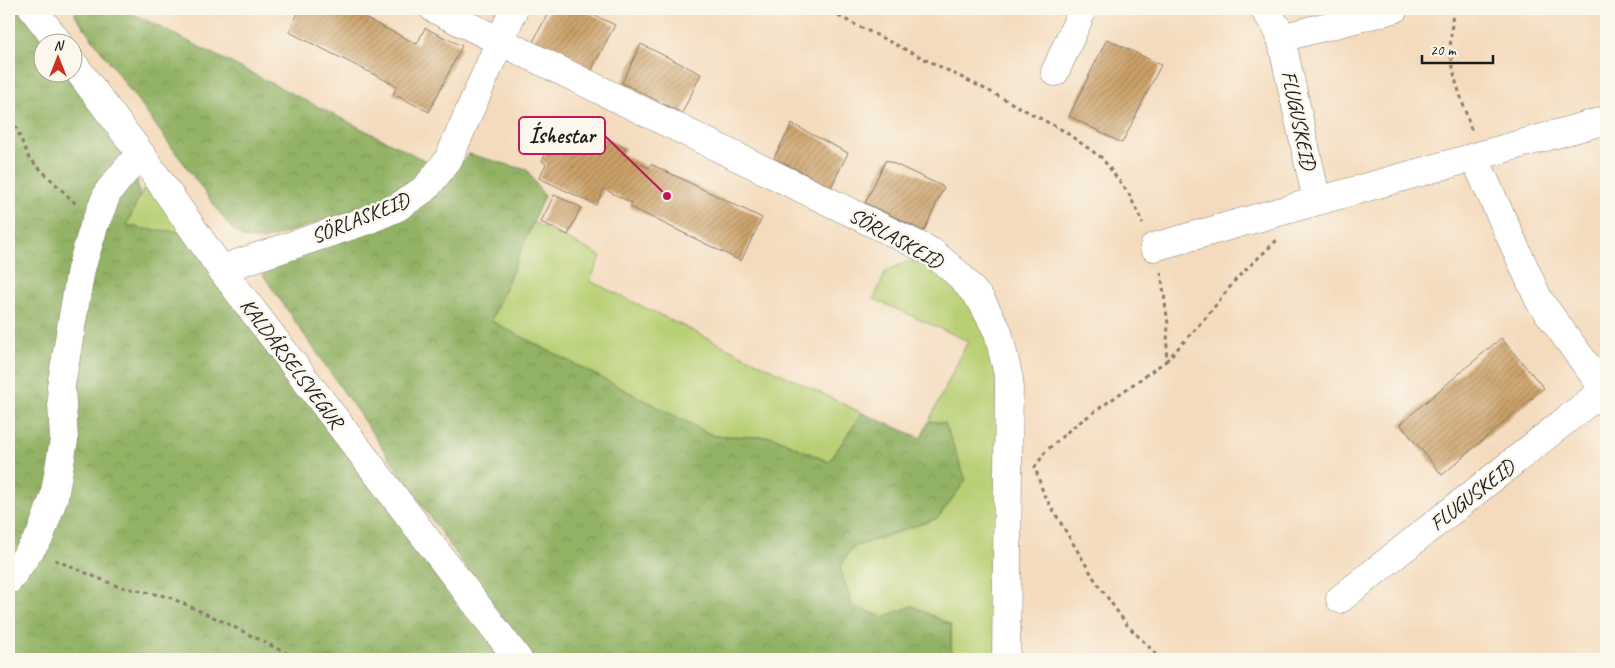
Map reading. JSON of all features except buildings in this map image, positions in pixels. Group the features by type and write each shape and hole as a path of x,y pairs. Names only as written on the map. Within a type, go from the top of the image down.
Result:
{"street":[{"path":"34,9 51,32"},
{"name":"SÖRLASKEIÐ","path":"434,9 932,252 959,274 981,300 998,332 1009,379 1006,659"},
{"path":"500,41 514,9"},
{"path":"1055,72 1083,9"},
{"name":"FLUGUSKEIÐ","path":"1264,9 1276,26 1281,38 1317,201"},
{"path":"1281,38 1394,9"},
{"name":"SÖRLASKEIÐ","path":"221,269 365,221 398,207 426,188 448,160 500,41"},
{"name":"KALDÁRSELSVEGUR","path":"82,75 140,153 221,269 518,659"},
{"name":"FLUGUSKEIÐ","path":"1154,247 1606,120"},
{"path":"9,580 40,536 55,487 64,440 61,386 81,269 94,226 108,192 140,153"},
{"name":"FLUGUSKEIÐ","path":"1340,599 1605,391 1539,300 1474,157"}],"path":[{"path":"824,9 1056,126 1102,158 1129,194 1159,259 1168,324 1166,361"},
{"path":"1454,9 1450,50 1455,78 1472,130 1474,157"},
{"path":"9,111 30,158 68,194 94,226"},
{"path":"1161,659 1127,625 1095,580 1044,495 1035,467 1046,451 1074,427 1166,361 1204,320 1237,278 1282,234"},
{"path":"32,548 61,564 117,586 169,597 298,659"}],"green space":[{"path":"9,9 43,9 43,32 32,32 32,82 81,82 133,138 139,197 127,225 142,229 186,232 502,659 9,659"},
{"path":"76,9 124,9 432,164 395,198 264,240 244,238 231,228 75,15"},
{"path":"469,154 527,170 544,196 491,321 714,436 773,437 829,462 862,413 921,438 929,421 945,423 966,480 938,518 851,548 840,568 852,606 883,617 912,606 951,625 951,659 533,659 444,537 263,275 269,259 438,189"},
{"path":"146,185 235,275 142,229 127,225"},
{"path":"533,222 601,256 590,281 862,413 829,462 773,437 714,436 491,321"},
{"path":"909,261 933,266 973,309 995,353 1009,659 951,659 951,625 913,606 883,617 852,606 840,568 851,548 938,518 945,423 929,421 968,341 874,299 886,271"}],"place":[{"name":"Íshestar","path":"667,196"}]}
